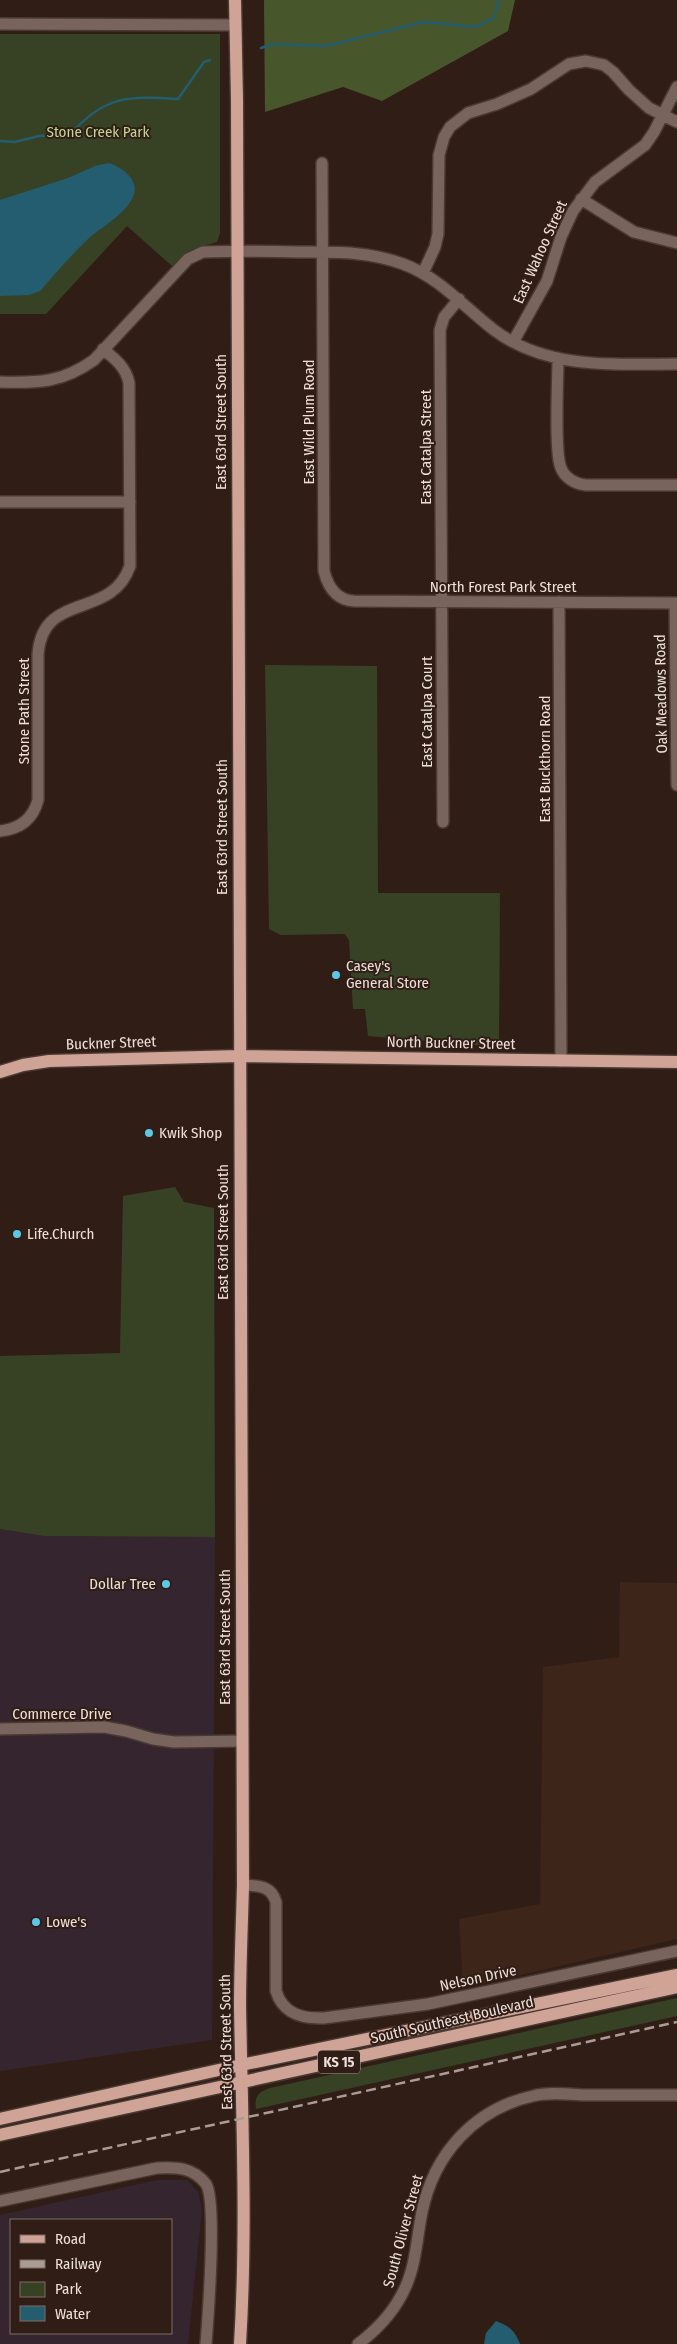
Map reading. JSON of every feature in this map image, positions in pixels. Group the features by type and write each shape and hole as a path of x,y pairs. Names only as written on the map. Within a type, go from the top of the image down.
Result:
{"main road":[{"name":"East 63rd Street South","path":"235,0 243,1885 241,2065 244,2260 240,2344"},
{"name":"North Buckner Street","path":"224,1057 677,1062"},
{"name":"Buckner Street","path":"0,1072 23,1065 49,1062 224,1057"},
{"name":"South Southeast Boulevard","path":"0,2118 241,2065 677,1975"},
{"name":"South Southeast Boulevard","path":"0,2135 677,1987"}],"street":[{"path":"0,24 235,25"},
{"path":"423,273 435,247 439,230 441,146 446,131 458,119 468,113 508,100 531,89 569,64 583,61 599,63 609,68 636,97 662,116 677,122"},
{"name":"East Wahoo Street","path":"513,342 547,281 566,226 580,199 596,182 643,148 677,87"},
{"name":"East Wild Plum Road","path":"322,163 324,571 332,590"},
{"path":"580,199 634,232 677,243"},
{"path":"0,382 36,382 61,379 78,371 103,349 188,259 203,252 237,251 368,254 393,260 423,273 513,342 558,358 593,364 677,364"},
{"name":"East Catalpa Street","path":"442,602 440,330 444,317 459,299"},
{"name":"Stone Path Street","path":"0,831 18,827 31,817 39,794 38,654 46,628 55,618 66,611 109,595 119,587 127,575 131,556 129,383 126,371 103,349"},
{"path":"558,358 558,459 565,474 573,481 586,485 677,485"},
{"path":"0,502 130,502"},
{"name":"North Forest Park Street","path":"332,590 349,600 676,603"},
{"name":"East Catalpa Court","path":"442,602 443,822"},
{"name":"East Buckthorn Road","path":"559,602 561,1061"},
{"name":"Oak Meadows Road","path":"676,603 677,785"},
{"name":"Commerce Drive","path":"0,1729 104,1727 174,1742 242,1741"},
{"name":"Nelson Drive","path":"243,1885 262,1886 274,1894 276,1902 276,1991 279,1999 286,2009 294,2014 316,2018 406,2007 677,1951"},
{"name":"South Oliver Street","path":"358,2344 384,2320 400,2298 411,2270 425,2196 435,2171 453,2143 475,2121 505,2105 534,2096 677,2095"},
{"path":"0,2202 157,2168 180,2167 199,2178 211,2195 211,2248 206,2344"}],"shaded area":[{"path":"0,1529 44,1536 215,1537 212,2040 0,2071"},
{"path":"620,1582 677,1583 677,1939 463,1988 459,1919 540,1904 543,1667 619,1657"},
{"path":"157,2180 187,2180 198,2192 202,2209 188,2344 0,2344 0,2215"}],"green space":[{"path":"264,0 515,0 508,31 382,101 343,87 265,112"},
{"name":"Stone Creek Park","path":"0,34 220,34 220,233 217,242 193,249 183,255 172,266 127,226 46,314 0,314"},
{"path":"265,665 377,666 378,893 500,893 499,1047 368,1036 365,1009 353,1009 349,940 345,934 281,935 269,929"},
{"path":"175,1187 184,1202 214,1208 215,1537 44,1536 0,1529 0,1356 120,1353 123,1196"},
{"path":"677,1998 677,2016 256,2109 258,2096 262,2091 270,2088"}],"water":[{"path":"109,163 120,168 133,181 135,186 134,192 128,205 81,246 40,291 29,295 0,296 0,200 68,178 95,166"},
{"path":"496,2321 511,2330 520,2344 484,2344 486,2333"}],"waterway":[{"path":"261,48 273,44 325,46 424,22 475,27 494,18 499,0"},
{"path":"0,141 15,142 39,136 70,135 94,112 118,101 145,98 178,99 204,62 210,60"}],"railway":[{"path":"0,2172 677,2022"}],"place":[{"name":"Casey's General Store","path":"336,975"},
{"name":"Kwik Shop","path":"149,1133"},
{"name":"Life.Church","path":"17,1234"},
{"name":"Dollar Tree","path":"166,1584"},
{"name":"Lowe's","path":"36,1922"}]}
